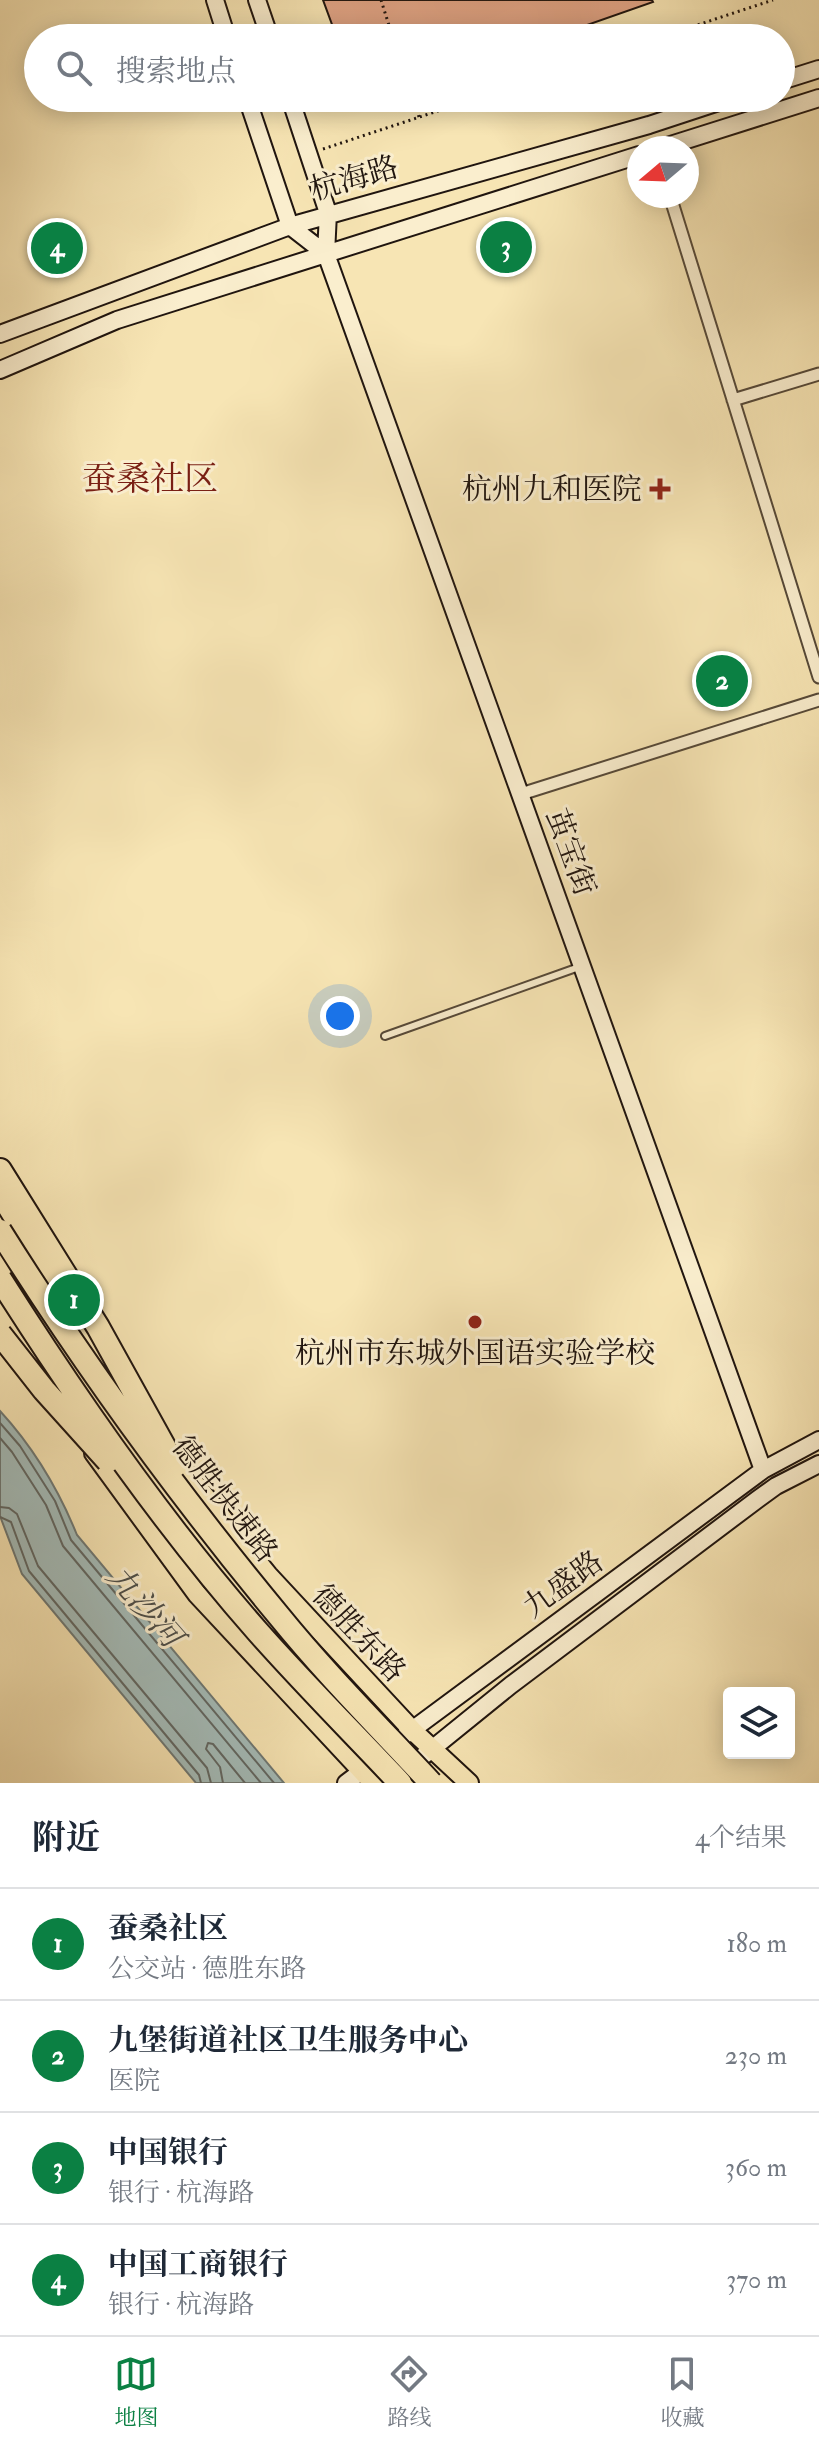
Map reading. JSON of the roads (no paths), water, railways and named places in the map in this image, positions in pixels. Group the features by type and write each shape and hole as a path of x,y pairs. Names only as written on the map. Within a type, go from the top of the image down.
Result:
{"highway":[{"path":"0,1170 98,1327 206,1524"},
{"name":"德胜快速路","path":"0,1231 80,1354 206,1524 280,1618 431,1783"},
{"name":"德胜快速路","path":"0,1279 115,1450 194,1555 259,1633 400,1783"},
{"path":"0,1334 44,1390 194,1555"}],"main road":[{"name":"德胜东路","path":"0,1196 80,1326 169,1451 268,1575 412,1730 469,1783"},
{"path":"0,1310 97,1456 197,1594 360,1780"}],"street":[{"path":"215,0 223,24"},
{"path":"257,0 265,24"},
{"path":"795,77 819,69"},
{"path":"795,106 819,98"},
{"path":"252,112 290,226 326,254"},
{"path":"294,112 328,213 326,254"},
{"name":"杭海路","path":"0,334 328,213 688,112"},
{"path":"699,136 775,112"},
{"name":"杭海路","path":"0,370 117,320 627,159"},
{"path":"674,208 819,677"},
{"name":"茧宝街","path":"326,254 763,1470"},
{"path":"733,400 819,374"},
{"path":"521,794 819,700"},
{"name":"九盛路","path":"360,1780 412,1730 763,1470 819,1440"},
{"name":"九盛路","path":"390,1783 511,1685 748,1506 776,1486 819,1464"}],"lane":[{"path":"385,1036 582,966"}],"water":[{"path":"0,1411 44,1469 77,1535 284,1783 196,1783 22,1574 0,1516"}],"place":[{"name":"中国银行","path":"506,247"},
{"name":"中国工商银行","path":"57,248"},
{"name":"杭州九和医院","path":"660,489"},
{"name":"九堡街道社区卫生服务中心","path":"722,681"},
{"name":"蚕桑社区","path":"74,1300"},
{"name":"杭州市东城外国语实验学校","path":"475,1322"}],"district":[{"name":"蚕桑社区","path":"150,478"}],"water label":[{"name":"九沙河","path":"145,1606"}]}
